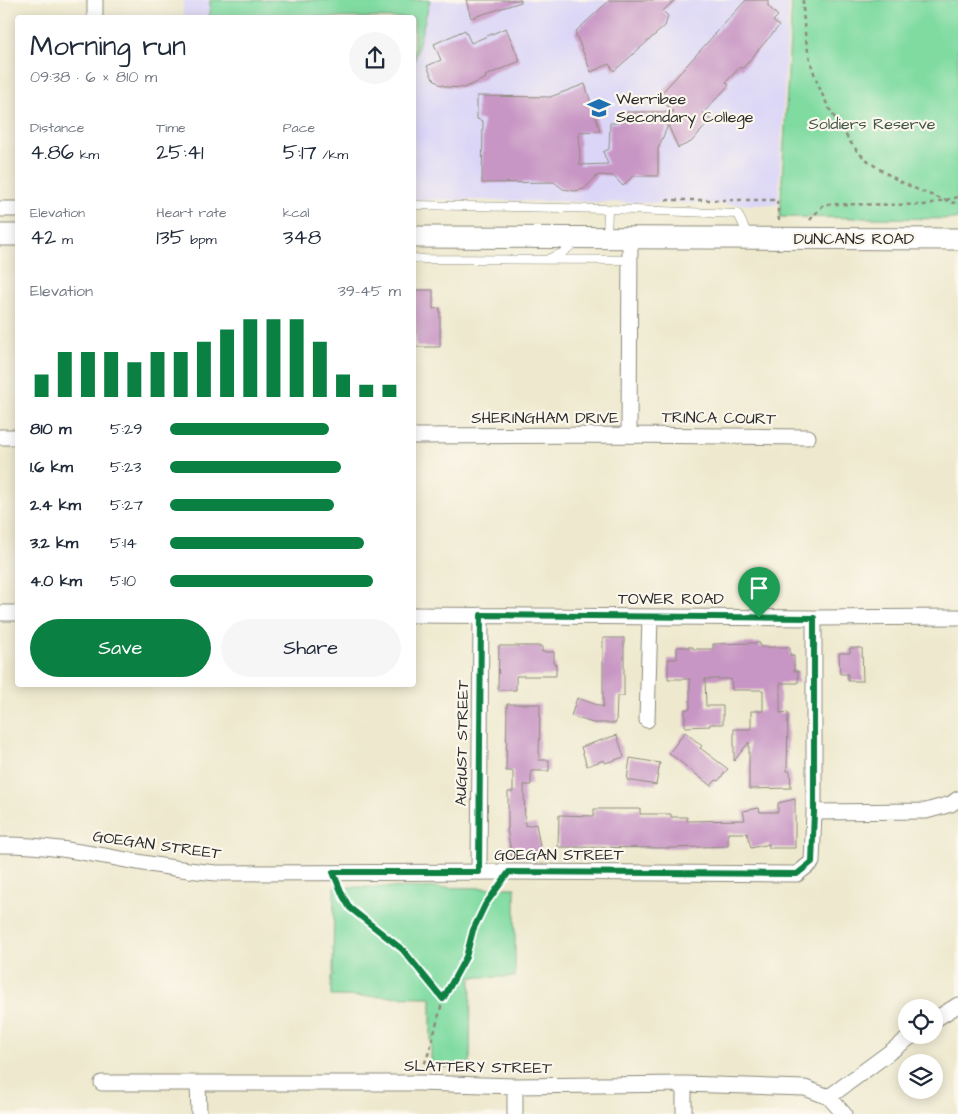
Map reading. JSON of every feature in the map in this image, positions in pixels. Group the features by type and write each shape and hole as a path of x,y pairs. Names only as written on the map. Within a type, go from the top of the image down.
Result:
{"main road":[{"path":"0,235 15,235"},
{"name":"DUNCANS ROAD","path":"416,237 958,239"}],"street":[{"path":"95,0 95,15"},
{"path":"0,209 15,209"},
{"name":"SHERINGHAM DRIVE","path":"416,436 629,435 630,238"},
{"name":"TRINCA COURT","path":"629,435 808,437"},
{"path":"0,437 15,438"},
{"path":"0,613 15,613"},
{"name":"TOWER ROAD","path":"416,615 814,618 958,617"},
{"name":"AUGUST STREET","path":"479,872 481,615"},
{"path":"647,720 650,617"},
{"name":"GOEGAN STREET","path":"0,845 45,846 190,871 216,873 509,872 797,874 812,862 814,812 814,618"},
{"path":"814,812 926,810 951,804 958,800"},
{"path":"943,1014 958,1005"},
{"path":"829,1097 901,1044"},
{"name":"SLATTERY STREET","path":"102,1083 418,1083 515,1086 684,1084 805,1088 829,1097 844,1114"},
{"path":"198,1083 199,1114"},
{"path":"684,1084 684,1114"},
{"path":"515,1086 515,1114"}],"lane":[{"path":"416,205 738,214 749,238"},
{"path":"607,238 608,209"},
{"path":"543,260 562,253 581,238"},
{"path":"416,258 424,260 630,260"}],"path":[{"path":"803,0 805,41 815,77 844,133 858,152 876,167 922,191 958,204"},
{"path":"810,220 824,204 924,205 958,197"},
{"path":"333,872 350,908 403,950 443,999"},
{"path":"418,1083 430,1049 443,999 466,957 473,930 485,905 509,872"}],"shaded area":[{"name":"Werribee Secondary College","path":"183,0 789,0 778,205 416,199 416,15 183,15"}],"green space":[{"path":"210,0 430,0 416,54 416,15 210,15"},
{"name":"Soldiers Reserve","path":"792,0 958,0 958,219 780,217"},
{"path":"334,887 515,888 515,977 471,977 470,1067 431,1067 431,997 331,996"}],"building":[{"path":"466,0 521,0 521,2 471,18"},
{"path":"610,0 675,0 663,11 668,16 665,26 614,71 609,64 591,72 575,32"},
{"path":"746,0 768,0 768,6 778,16 773,21 779,26 742,69 740,67 726,82 729,85 703,113 711,120 691,142 678,148 668,125 658,149 658,176 633,176 623,186 613,176 598,175 584,189 575,191 563,189 554,182 482,183 483,121 477,119 477,96 550,97 585,84 600,131 579,132 580,165 608,164 603,152 609,149 610,123 618,123 618,112 674,112 658,97"},
{"path":"506,28 520,61 485,76 486,78 464,88 447,87 439,84 432,77 427,66 441,60 434,44 465,30 471,43"},
{"path":"416,290 433,290 433,309 440,308 440,347 416,347"},
{"path":"603,638 624,638 624,696 617,696 616,723 593,723 571,716 577,698 603,707"},
{"path":"760,643 760,647 790,647 790,655 794,655 794,671 798,671 798,683 780,683 780,713 788,712 787,771 790,771 791,788 749,789 749,742 734,761 734,729 751,729 751,711 763,711 763,690 732,690 731,679 705,679 706,706 723,706 723,724 685,727 685,709 690,709 690,679 668,679 668,659 677,659 677,647 713,649 713,644"},
{"path":"499,646 542,646 542,652 554,652 556,676 516,676 516,690 498,690"},
{"path":"850,648 862,648 863,681 848,681 848,674 840,674 839,653 850,653"},
{"path":"507,704 540,704 539,760 549,760 549,771 531,771 531,785 524,785 525,826 536,824 541,852 512,857 507,829 508,792 513,792 513,771 506,771"},
{"path":"685,732 702,746 700,748 728,769 711,786 669,753"},
{"path":"617,735 624,757 605,763 604,760 587,766 581,747"},
{"path":"630,758 660,763 656,785 627,780"},
{"path":"795,799 795,848 769,848 769,844 751,848 747,833 728,833 728,846 671,848 558,847 559,815 594,816 594,809 640,809 640,814 671,814 671,817 687,817 687,821 745,820 743,811 759,808 760,812 778,812 778,803"}],"place":[{"name":"Werribee Secondary College","path":"599,108"}],"route":[{"path":"481,615 759,618 814,618 814,812 812,862 797,874 509,872 485,905 473,930 466,957 443,999 403,950 350,908 333,872 479,872 481,615"}]}
